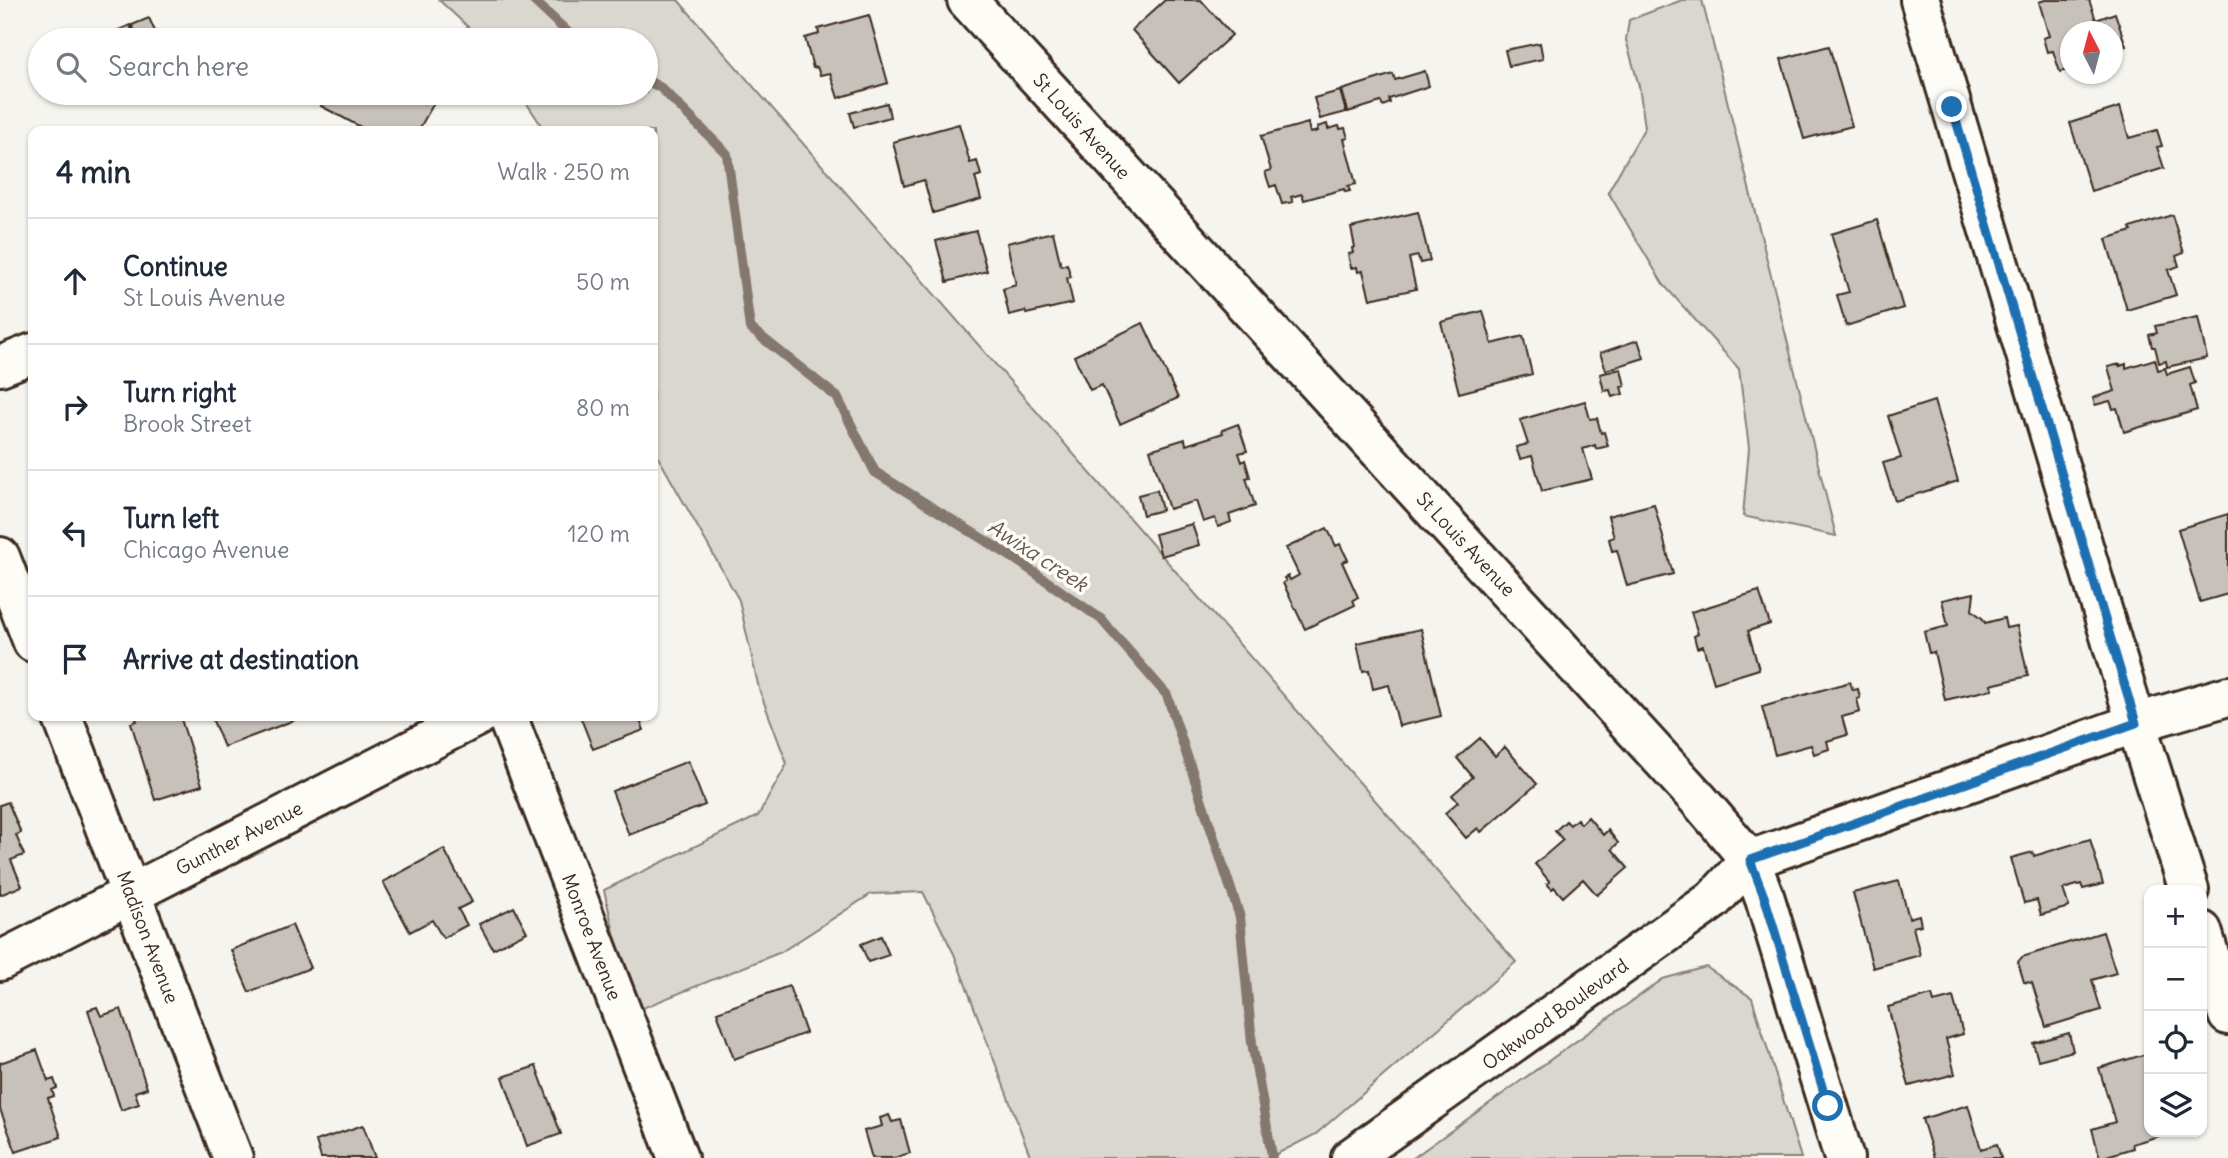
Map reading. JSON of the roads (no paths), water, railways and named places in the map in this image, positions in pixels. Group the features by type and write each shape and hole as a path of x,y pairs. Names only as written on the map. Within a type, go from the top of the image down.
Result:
{"street":[{"name":"St Louis Avenue","path":"967,0 1517,599 1750,860 1765,899 1844,1158"},
{"path":"1920,0 2136,723 2187,885"},
{"path":"0,366 28,355"},
{"path":"0,557 28,629"},
{"path":"1750,860 2136,723 2228,696"},
{"name":"Madison Avenue","path":"64,721 233,1158"},
{"name":"Gunther Avenue","path":"0,961 468,721"},
{"name":"Monroe Avenue","path":"509,721 678,1158"},
{"name":"Oakwood Boulevard","path":"1351,1158 1713,900 1750,860"},
{"path":"2207,947 2228,1015"}],"waterway":[{"name":"Awixa creek","path":"533,0 563,28"},
{"name":"Awixa creek","path":"658,86 727,154 750,328 837,397 875,472 1015,559 1101,619 1167,695 1240,917 1252,1043 1272,1156"}]}
